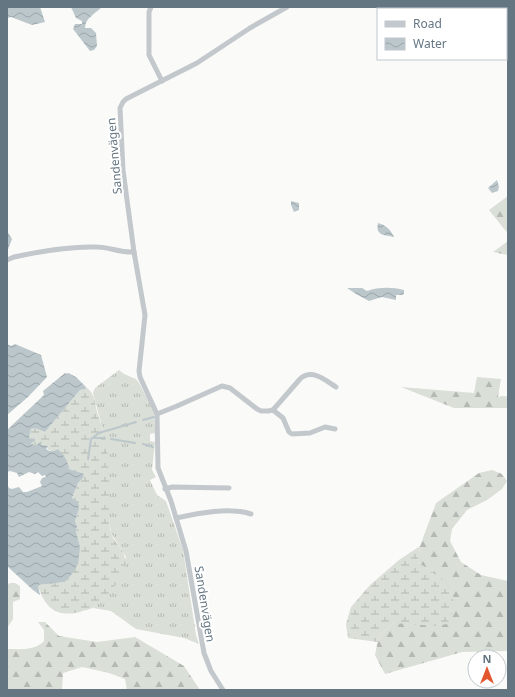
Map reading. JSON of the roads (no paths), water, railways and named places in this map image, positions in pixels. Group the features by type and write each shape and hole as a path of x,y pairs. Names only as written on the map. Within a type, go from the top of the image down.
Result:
{"street":[{"path":"151,7 149,19 149,55 162,81"},
{"name":"Sandenvägen","path":"223,690 211,671 204,653 186,551 158,468 158,414 141,382 139,374 145,315 134,252 122,162 120,108 122,102 126,99 197,63 250,28 287,7"},
{"path":"7,260 14,257 59,249 98,247 128,253 134,252"},
{"path":"158,414 219,386 230,388 261,411 273,410 300,378 306,375 312,374 319,376 336,387"},
{"path":"273,410 283,418 289,432 292,434 310,433 325,427 335,428"},
{"path":"166,489 172,487 229,488"},
{"path":"176,518 192,514 232,510 251,514"}],"water":[{"path":"7,7 40,7 45,22 32,25 11,17 7,18"},
{"path":"71,7 102,7 87,21 85,25 85,28 91,28 96,33 97,46 94,50 90,51 73,29 75,24 82,24 82,21 76,18"},
{"path":"497,180 499,187 498,191 492,193 488,188"},
{"path":"291,201 299,203 299,210 294,212"},
{"path":"378,223 388,228 394,237 379,233 377,227"},
{"path":"7,231 12,239 7,252"},
{"path":"347,288 362,288 367,291 380,288 395,288 404,290 404,293 403,295 396,295 396,300 382,297 369,301"},
{"path":"7,344 11,346 15,344 41,355 47,377 28,397 7,415"},
{"path":"65,373 76,377 86,387 85,389 80,390 45,432 35,428 31,429 29,438 35,439 35,441 31,443 36,445 42,441 41,445 48,446 46,449 49,451 58,449 65,458 69,469 84,474 83,478 78,483 72,498 78,502 79,509 75,521 80,547 78,564 71,575 65,582 38,585 40,595 7,566 7,484 9,488 12,489 19,487 23,492 27,492 42,486 40,482 42,478 46,477 45,475 42,476 38,472 35,474 29,472 19,477 17,473 10,471 7,472 7,430 44,395 43,391"}],"waterway":[{"path":"143,420 154,417"},
{"path":"88,459 91,439 99,433 136,422"},
{"path":"94,438 105,438"},
{"path":"111,439 135,443"},
{"path":"143,444 153,447"}]}
